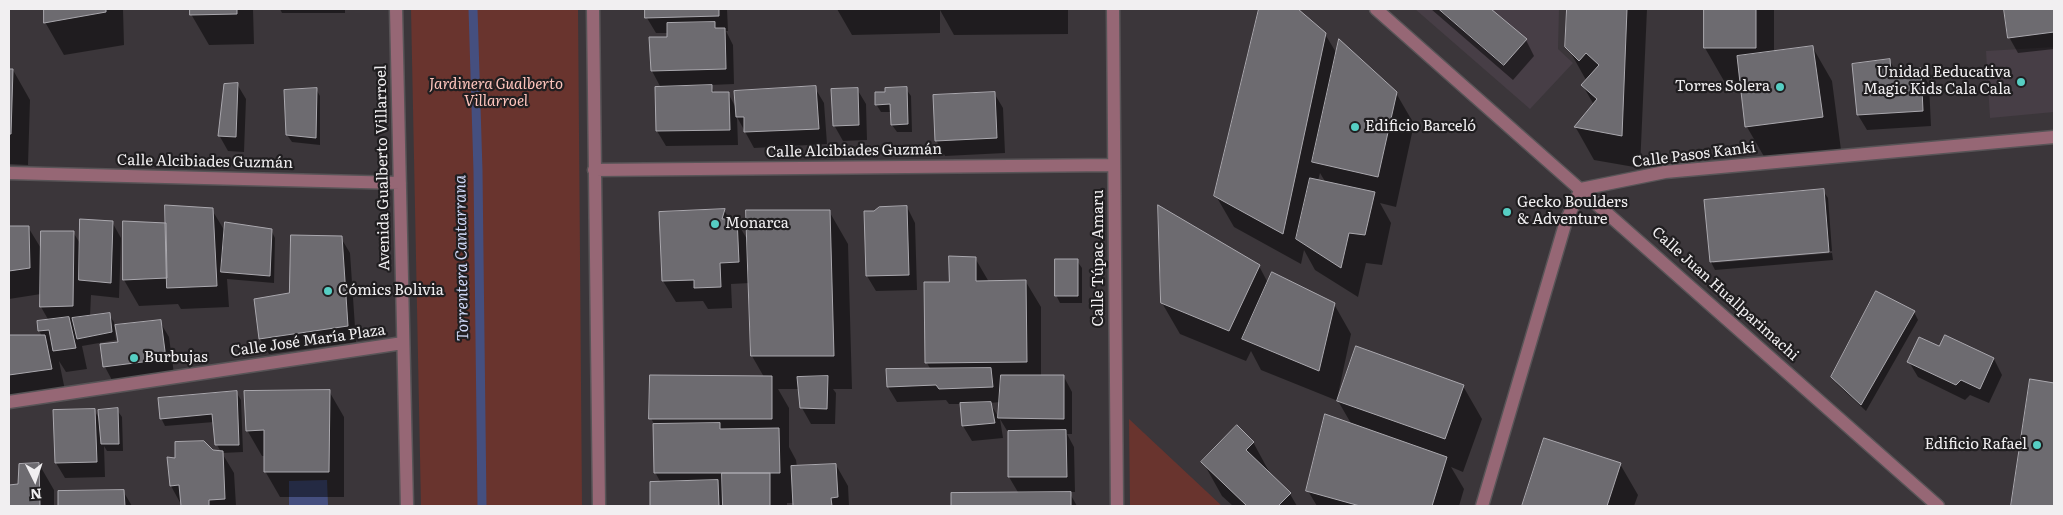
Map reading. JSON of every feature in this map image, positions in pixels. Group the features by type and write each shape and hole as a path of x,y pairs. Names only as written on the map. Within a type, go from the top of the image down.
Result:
{"street":[{"name":"Avenida Gualberto Villarroel","path":"396,9 407,506"},
{"path":"593,9 598,506"},
{"name":"Calle Túpac Amaru","path":"1113,9 1117,506"},
{"name":"Calle Juan Huallparimachi","path":"1376,9 1938,506"},
{"name":"Calle Pasos Kanki","path":"1581,189 1665,172 2054,137"},
{"name":"Calle Alcibiades Guzmán","path":"594,170 1114,165"},
{"name":"Calle Alcibiades Guzmán","path":"9,173 400,183"},
{"path":"1482,506 1566,221 1581,189"},
{"name":"Calle José María Plaza","path":"9,402 403,343"},
{"path":"1921,506 1924,493"}],"shaded area":[{"path":"1415,9 1559,9 1558,49 1573,63 1530,109"},
{"name":"Unidad Eeducativa Magic Kids Cala Cala","path":"2054,47 2054,112 1990,118 1986,51"}],"green space":[{"name":"Jardinera Gualberto Villarroel","path":"411,9 578,9 582,506 421,506"},
{"path":"1129,419 1222,506 1130,506"}],"water":[{"path":"327,480 328,505 289,505 289,481"}],"building":[{"path":"44,9 106,9 106,12 44,23"},
{"path":"190,9 237,9 237,14 190,15"},
{"path":"645,9 719,9 719,16 645,18"},
{"path":"1259,9 1298,9 1326,33 1283,234 1214,196"},
{"path":"1439,9 1491,9 1527,39 1504,65"},
{"path":"1567,9 1627,9 1622,136 1574,127 1597,99 1581,85 1599,65 1586,53 1579,61 1565,47"},
{"name":"Torres Solera","path":"1704,9 1756,9 1756,48 1704,48"},
{"path":"2004,9 2054,9 2054,32 2008,38"},
{"path":"715,22 715,28 725,28 726,69 651,71 649,37 667,37 667,23"},
{"name":"Edificio Barceló","path":"1339,39 1397,92 1378,177 1312,162"},
{"name":"Torres Solera","path":"1813,46 1823,117 1745,127 1737,56"},
{"path":"1890,59 1891,72 1921,68 1923,111 1857,115 1852,64"},
{"path":"9,69 13,69 11,134 9,134"},
{"path":"238,83 236,137 218,136 224,84"},
{"path":"712,85 712,92 729,92 730,130 656,131 655,87"},
{"path":"816,86 819,129 744,132 744,117 736,117 734,91"},
{"path":"907,87 908,124 891,125 890,104 875,105 875,92 885,92 885,88"},
{"path":"317,88 316,138 286,135 284,90"},
{"path":"858,88 859,125 833,126 831,89"},
{"path":"995,92 997,138 935,141 933,95"},
{"path":"1310,178 1375,192 1365,235 1349,233 1341,268 1296,239"},
{"path":"1824,189 1829,252 1710,262 1704,200"},
{"path":"165,205 213,208 217,286 167,288"},
{"path":"1158,205 1260,265 1229,331 1161,303"},
{"path":"907,206 909,275 866,276 864,211 874,211 879,207"},
{"path":"725,209 722,219 737,218 739,262 720,263 721,287 694,288 694,280 662,281 659,212"},
{"path":"746,210 830,210 834,356 751,356"},
{"path":"80,219 113,221 111,283 79,280"},
{"path":"123,221 166,223 167,278 123,280"},
{"path":"225,222 272,229 270,276 221,272"},
{"path":"9,226 29,226 30,268 9,271"},
{"path":"41,231 74,231 73,306 40,307"},
{"path":"291,235 342,236 348,326 259,339 254,299 289,293"},
{"path":"949,256 976,257 976,281 1026,280 1027,362 925,363 924,282 949,282"},
{"path":"1055,259 1078,259 1078,296 1055,296"},
{"path":"1272,272 1335,303 1319,371 1242,339"},
{"path":"1876,291 1915,311 1861,405 1831,377"},
{"path":"110,313 112,332 77,339 72,318"},
{"path":"69,317 76,348 53,351 49,330 38,331 37,321"},
{"path":"161,320 166,359 103,367 100,344 118,342 115,325"},
{"path":"9,335 45,335 52,369 9,375"},
{"path":"1945,335 1994,358 1980,389 1961,380 1956,385 1907,362 1919,337 1939,346"},
{"path":"1356,346 1464,385 1445,439 1337,401"},
{"path":"991,368 993,387 939,389 936,385 887,387 886,369"},
{"path":"650,375 772,376 772,419 649,419"},
{"path":"1001,375 1064,375 1064,419 998,418"},
{"path":"828,376 827,409 800,408 797,377"},
{"name":"Edificio Rafael","path":"2030,379 2054,383 2054,506 2011,506"},
{"path":"330,390 329,472 264,472 264,430 246,431 244,391"},
{"path":"237,391 239,445 215,445 212,414 160,419 158,398"},
{"path":"991,402 995,423 962,426 960,403"},
{"path":"118,408 119,444 101,444 98,410"},
{"path":"95,409 97,462 55,463 53,410"},
{"path":"1325,414 1447,457 1432,506 1360,506 1306,491"},
{"path":"720,423 720,429 779,428 780,473 654,473 653,424"},
{"path":"1237,425 1254,442 1246,450 1291,493 1278,506 1247,506 1201,462"},
{"path":"1066,430 1067,477 1008,477 1008,431"},
{"path":"1544,438 1621,463 1607,506 1522,506"},
{"path":"204,441 213,450 223,451 225,499 209,500 209,506 181,506 179,485 170,486 167,457 175,458 175,442"},
{"path":"39,463 40,506 9,506 9,485 18,484 19,464"},
{"path":"836,464 838,497 831,498 832,506 793,506 791,466"},
{"path":"722,473 770,473 770,506 723,506"},
{"path":"718,480 719,506 650,506 650,482"},
{"path":"124,490 125,506 58,506 58,491"},
{"path":"1071,492 1071,506 951,506 951,493"}],"waterway":[{"name":"Torrentera Cantarrana","path":"473,9 478,171 482,506"}],"place":[{"name":"Unidad Eeducativa Magic Kids Cala Cala","path":"2021,82"},
{"name":"Torres Solera","path":"1780,87"},
{"name":"Edificio Barceló","path":"1355,127"},
{"name":"Gecko Boulders & Adventure","path":"1507,212"},
{"name":"Monarca","path":"715,224"},
{"name":"Cómics Bolivia","path":"328,291"},
{"name":"Burbujas","path":"134,358"},
{"name":"Edificio Rafael","path":"2037,445"}]}
